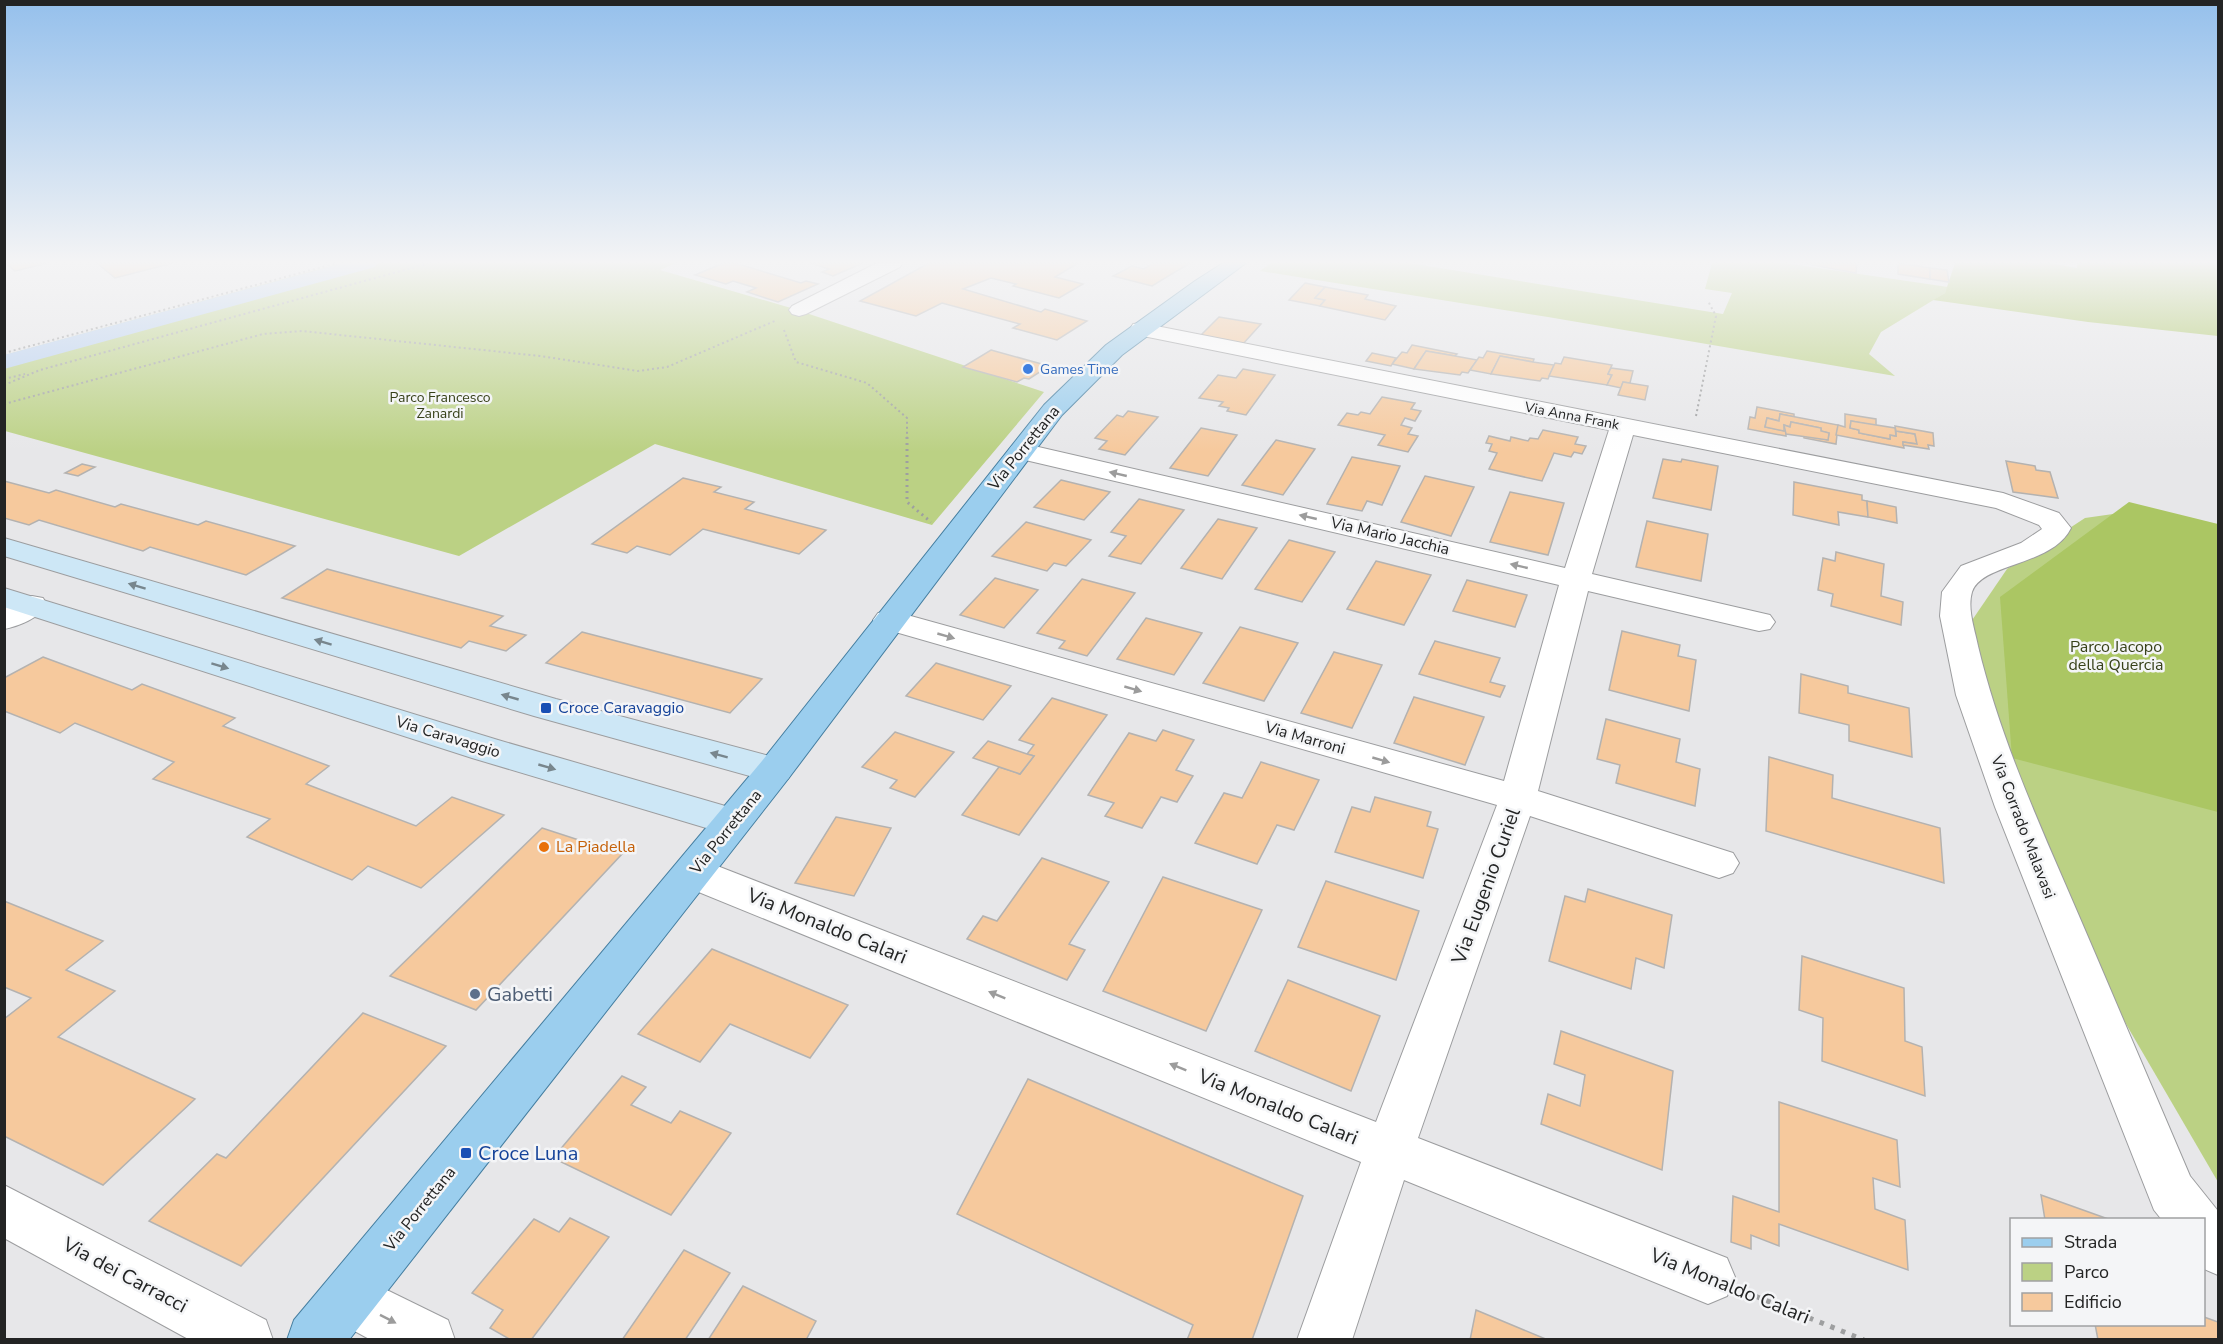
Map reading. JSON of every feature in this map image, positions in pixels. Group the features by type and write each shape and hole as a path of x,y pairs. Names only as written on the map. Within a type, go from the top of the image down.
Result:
{"main road":[{"name":"Via Porrettana","path":"314,1340 775,770 1053,411 1114,350 1146,326"},
{"path":"4,547 535,704 775,770"},
{"name":"Via Caravaggio","path":"14,607 164,648 485,749 733,822"},
{"path":"164,648 225,613"}],"street":[{"name":"Via Anna Frank","path":"1141,329 2003,501"},
{"name":"Via Eugenio Curiel","path":"1324,1340 1389,1152 1518,798 1576,579 1623,425"},
{"name":"Via Mario Jacchia","path":"1021,451 1759,622"},
{"name":"Via Corrado Malavasi","path":"2003,501 2049,519 2057,528 2053,536 2031,549 1971,572 1958,592 1956,616 1973,695 2014,807 2172,1193 2192,1218"},
{"name":"Via Marroni","path":"889,620 1518,798 1719,862"},
{"name":"Via Monaldo Calari","path":"693,873 1708,1278"},
{"name":"Via dei Carracci","path":"4,1210 233,1333"},
{"path":"2205,1232 2218,1249"},
{"path":"348,1298 428,1340"}],"path":[{"path":"4,353 105,326"},
{"path":"4,379 199,326"},
{"path":"4,404 208,347 263,334 302,331 540,356 638,371 667,367 762,326"},
{"path":"783,326 796,362 867,383 907,418 907,502 952,540"},
{"path":"1692,439 1714,326"},
{"path":"4,385 40,369"},
{"name":"Via Monaldo Calari","path":"1708,1278 1864,1340"}],"green space":[{"name":"Parco Francesco Zanardi","path":"112,326 844,326 1044,392 932,525 655,444 459,556 5,431 5,355"},
{"path":"1599,326 1891,326 1881,332 1869,354 1895,376"},
{"path":"2123,326 2218,326 2218,336"},
{"name":"Parco Jacopo della Quercia","path":"2129,502 2218,524 2218,812 2012,758 2000,597"},
{"path":"2134,511 2218,536 2218,1182 2048,890 1964,632 2007,569 2085,518"}],"building":[{"path":"1017,326 1080,326 1057,340 1013,328"},
{"path":"1210,326 1259,326 1243,344 1201,335"},
{"path":"1412,345 1457,354 1455,356 1426,351 1414,369 1392,364 1402,352 1407,353"},
{"path":"991,350 1049,366 1029,379 1024,378 1017,382 963,367"},
{"path":"1426,351 1477,360 1468,373 1462,372 1460,375 1414,369"},
{"path":"1487,351 1534,359 1533,362 1500,356 1491,374 1470,370 1479,357 1483,358"},
{"path":"1372,353 1396,358 1391,366 1366,361"},
{"path":"1500,356 1554,365 1548,379 1542,378 1540,381 1491,374"},
{"path":"1564,357 1612,365 1608,374 1612,375 1607,385 1549,376 1555,363 1561,364"},
{"path":"1611,368 1633,371 1630,383 1623,382 1621,388 1607,385 1612,375 1608,374"},
{"path":"1243,369 1275,375 1246,415 1227,411 1229,408 1219,406 1223,402 1199,398 1218,375 1236,378"},
{"path":"1623,382 1648,386 1645,400 1618,395"},
{"path":"1382,397 1415,403 1411,409 1421,411 1415,421 1405,418 1401,425 1412,428 1408,434 1418,436 1408,452 1378,445 1385,435 1338,425 1347,413 1370,414"},
{"path":"1757,407 1794,414 1794,417 1780,414 1779,421 1767,418 1765,427 1786,431 1786,436 1748,429 1750,417 1755,418"},
{"path":"1128,411 1158,417 1125,455 1099,449 1107,441 1095,438 1117,415 1123,417"},
{"path":"1780,414 1838,425 1836,444 1804,438 1804,436 1828,440 1829,433 1821,431 1821,428 1791,422 1790,427 1784,425 1784,431 1765,427 1767,418 1779,421"},
{"path":"1845,414 1876,419 1876,426 1851,421 1850,428 1859,430 1859,433 1890,439 1890,435 1896,436 1896,431 1915,434 1917,444 1903,442 1904,448 1836,435 1838,425 1845,427"},
{"path":"1851,421 1895,428 1896,436 1890,435 1890,439 1859,433 1859,430 1850,428"},
{"path":"1791,422 1821,428 1821,431 1829,433 1828,440 1786,434 1784,425 1790,427"},
{"path":"1895,426 1933,433 1934,446 1928,445 1929,449 1903,445 1903,442 1917,444 1915,434 1896,431"},
{"path":"1201,428 1237,435 1208,476 1170,468"},
{"path":"1543,430 1578,437 1575,444 1586,446 1582,454 1574,452 1571,457 1554,453 1542,481 1489,469 1497,453 1489,451 1492,444 1486,443 1489,436 1510,441 1511,437 1528,441 1530,438 1538,439"},
{"path":"1276,440 1315,449 1283,495 1242,485"},
{"path":"1352,457 1400,466 1382,505 1367,501 1362,511 1327,504"},
{"path":"1663,459 1681,462 1682,459 1718,466 1711,510 1653,498"},
{"path":"2006,461 2035,466 2036,470 2050,472 2058,498 2013,492"},
{"path":"82,464 95,467 78,476 65,473"},
{"path":"1425,476 1474,487 1451,536 1401,522"},
{"path":"683,478 721,487 714,492 754,502 745,509 826,530 799,554 703,529 670,555 637,546 627,553 592,544"},
{"path":"1061,480 1110,492 1084,520 1034,507"},
{"path":"4,481 49,493 56,490 115,507 121,504 198,525 206,521 295,546 246,575 150,547 143,551 39,520 29,525 4,518"},
{"path":"1794,482 1862,495 1862,500 1867,501 1868,517 1838,512 1839,525 1793,515"},
{"path":"1510,492 1564,503 1548,555 1490,542"},
{"path":"1139,499 1184,510 1141,564 1109,556 1126,536 1111,532"},
{"path":"1867,501 1896,507 1897,523 1868,517"},
{"path":"1218,519 1257,528 1222,579 1181,568"},
{"path":"1647,521 1708,534 1701,581 1636,567"},
{"path":"1026,522 1091,540 1066,566 1054,563 1047,571 992,556"},
{"path":"1289,540 1335,552 1302,602 1255,589"},
{"path":"1836,552 1884,564 1881,596 1903,602 1901,625 1831,606 1833,594 1818,590 1823,558 1835,561"},
{"path":"1376,561 1431,575 1404,625 1347,609"},
{"path":"327,569 503,616 490,626 526,635 506,651 469,641 461,648 282,598"},
{"path":"995,578 1038,590 1004,628 960,615"},
{"path":"1082,579 1135,593 1087,656 1059,648 1065,641 1037,633"},
{"path":"1467,580 1527,595 1515,627 1453,611"},
{"path":"1146,618 1202,633 1174,675 1117,659"},
{"path":"1240,627 1298,643 1264,701 1203,683"},
{"path":"1622,631 1680,645 1678,656 1696,660 1689,711 1609,690"},
{"path":"582,632 762,679 730,713 546,663"},
{"path":"1435,641 1500,658 1490,682 1505,686 1500,697 1419,674"},
{"path":"1334,652 1382,665 1352,728 1301,713"},
{"path":"43,657 132,690 142,684 235,718 223,726 329,766 306,784 416,826 452,797 504,815 421,888 368,866 352,880 247,837 270,819 153,779 174,762 75,723 60,733 4,711 4,678"},
{"path":"936,663 1011,686 983,720 906,696"},
{"path":"1801,674 1848,686 1848,693 1909,708 1912,757 1849,741 1849,725 1799,713"},
{"path":"1414,697 1484,717 1465,765 1394,743"},
{"path":"1052,698 1107,715 1019,835 962,815 999,767 1020,774 1034,756 1027,754 1034,745 1019,740"},
{"path":"1606,719 1680,739 1676,762 1700,769 1695,806 1616,783 1620,765 1597,759"},
{"path":"1163,730 1194,740 1176,770 1193,776 1177,802 1161,797 1142,828 1105,816 1114,803 1088,795 1129,733 1156,741"},
{"path":"895,732 954,752 915,797 890,788 897,780 862,767"},
{"path":"988,741 1034,756 1020,774 973,758"},
{"path":"1769,757 1833,775 1832,798 1940,828 1944,883 1766,831"},
{"path":"1261,762 1319,780 1294,830 1277,825 1257,864 1195,843 1224,793 1242,798"},
{"path":"1375,797 1431,812 1427,826 1438,829 1423,878 1335,852 1352,807 1370,812"},
{"path":"836,817 891,828 854,896 795,883"},
{"path":"542,828 622,854 476,1010 390,976"},
{"path":"1042,858 1109,882 1069,944 1085,950 1067,980 967,939 983,916 997,921"},
{"path":"1163,877 1262,910 1206,1031 1103,991"},
{"path":"1326,881 1419,911 1396,980 1298,947"},
{"path":"1588,889 1672,915 1664,968 1636,958 1631,989 1549,961 1565,896 1585,902"},
{"path":"4,901 103,941 66,970 115,991 58,1037 195,1099 103,1185 4,1136 4,1019 31,998 4,987"},
{"path":"712,949 848,1005 810,1058 730,1024 700,1062 638,1034"},
{"path":"1802,956 1904,988 1905,1041 1922,1047 1925,1096 1822,1061 1823,1018 1799,1010"},
{"path":"1288,980 1380,1016 1351,1091 1255,1051"},
{"path":"363,1013 446,1046 241,1266 149,1221 217,1154 226,1158"},
{"path":"1561,1031 1673,1071 1662,1170 1541,1124 1548,1094 1580,1106 1585,1075 1554,1064"},
{"path":"622,1076 646,1087 631,1105 671,1123 680,1111 731,1133 671,1215 553,1158"},
{"path":"1028,1079 1303,1196 1252,1340 1187,1340 1193,1325 957,1214"},
{"path":"1779,1102 1897,1140 1900,1187 1873,1178 1875,1209 1905,1220 1908,1270 1779,1224 1779,1246 1751,1235 1751,1249 1731,1242 1733,1196 1779,1212"},
{"path":"2041,1195 2105,1218 2045,1218"},
{"path":"570,1218 609,1237 531,1340 511,1340 490,1328 503,1310 472,1293 534,1219 559,1232"},
{"path":"684,1250 730,1273 685,1340 622,1340"},
{"path":"743,1286 816,1321 806,1340 708,1340"},
{"path":"1476,1310 1548,1340 1470,1340"},
{"path":"2205,1317 2218,1322 2218,1340 2098,1340 2095,1326 2205,1326"}],"waterway":[{"path":"4,362 137,326"}],"place":[{"name":"Games Time","path":"1028,369"},
{"name":"Croce Caravaggio","path":"546,708"},
{"name":"La Piadella","path":"544,847"},
{"name":"Gabetti","path":"475,994"},
{"name":"Croce Luna","path":"466,1153"}]}
